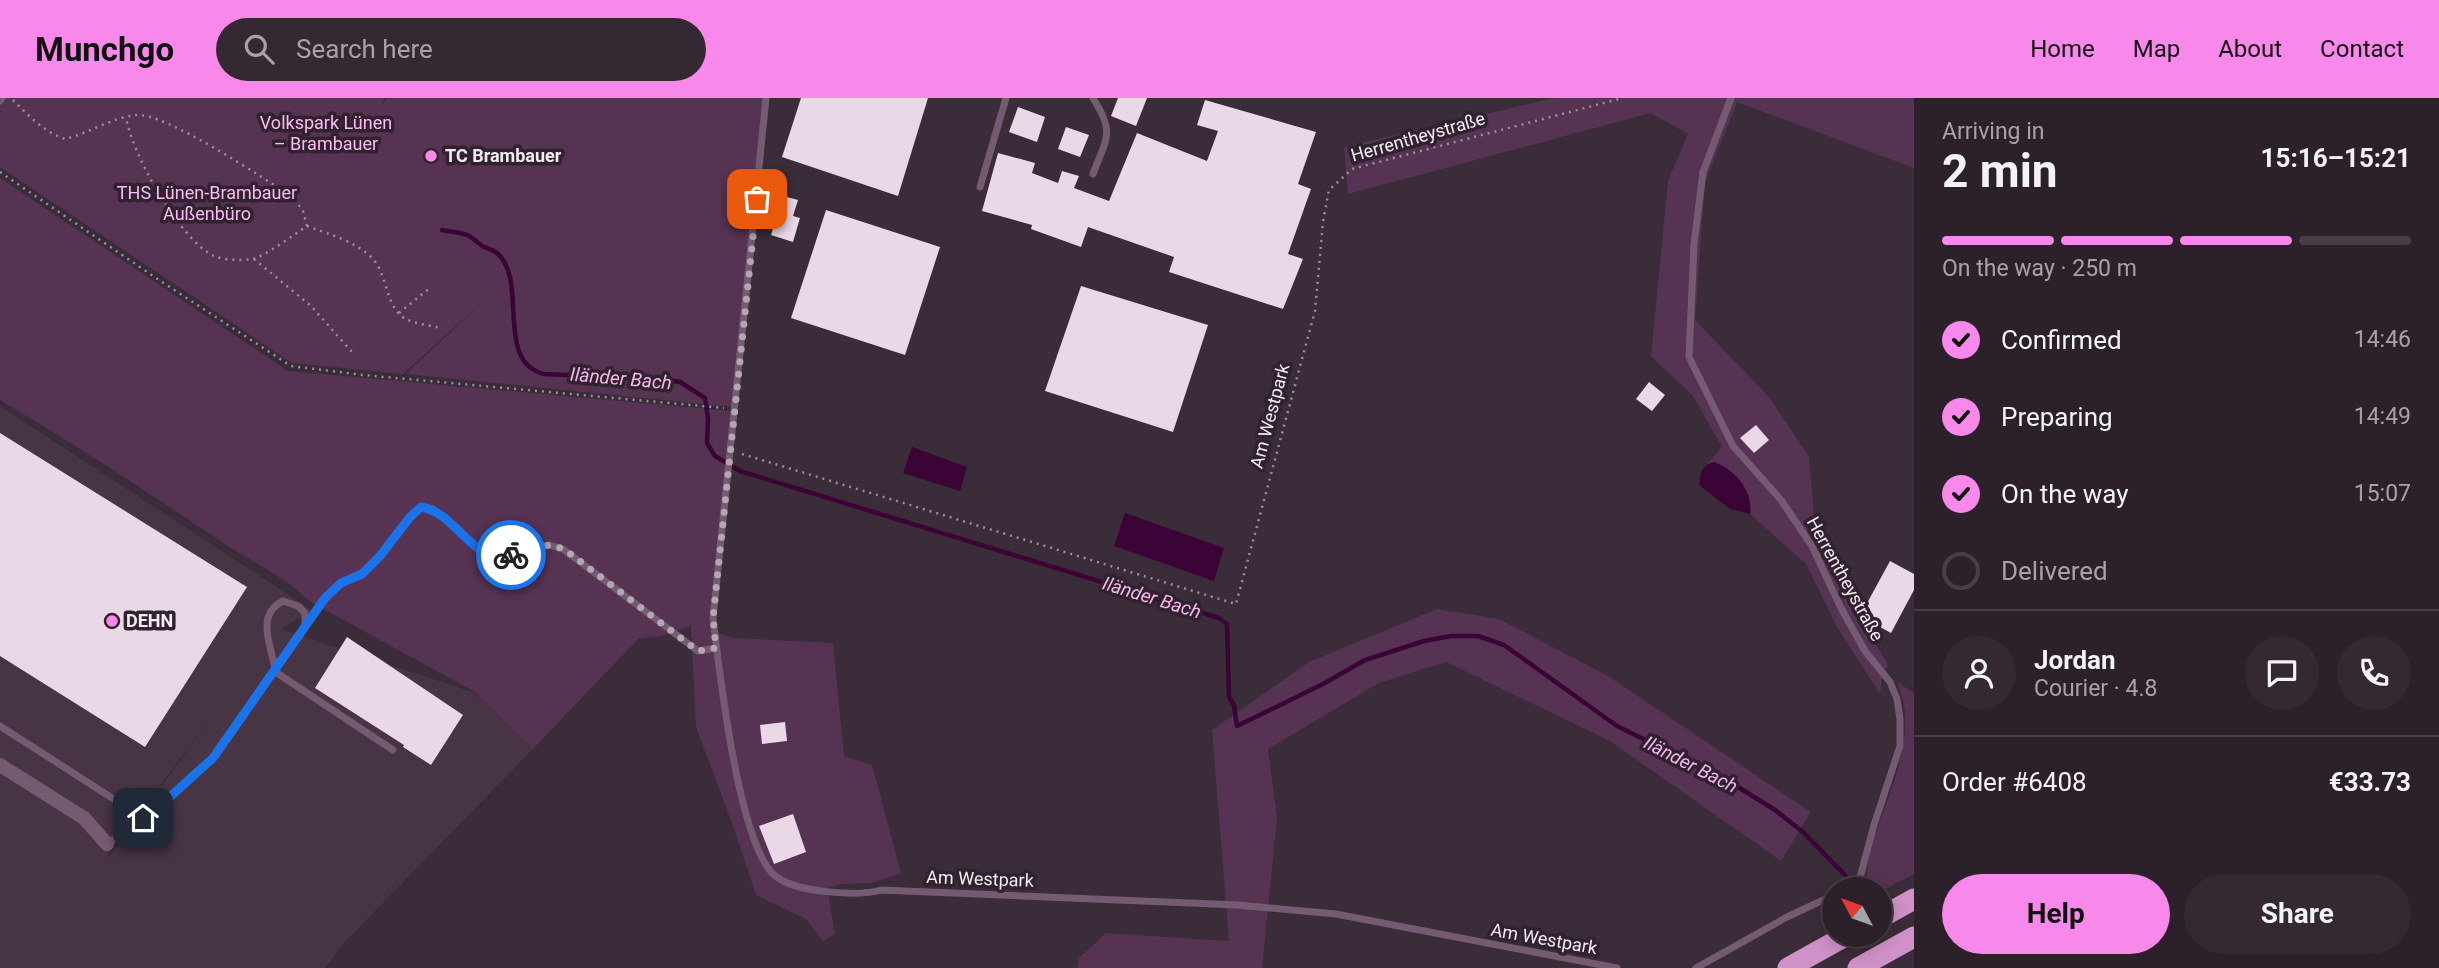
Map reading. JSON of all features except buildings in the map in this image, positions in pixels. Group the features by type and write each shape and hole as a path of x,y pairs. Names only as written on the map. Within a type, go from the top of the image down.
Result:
{"highway":[{"path":"1892,911 1914,899"},
{"path":"1858,968 1914,937"},
{"path":"1788,968 1826,947"}],"street":[{"path":"0,765 84,818 107,844"}],"lane":[{"name":"Am Westpark","path":"766,98 713,618 723,696 745,810 760,858 777,878 811,890 867,894 881,890 1237,905 1336,914 1617,968"},
{"path":"980,187 1006,98"},
{"path":"1093,98 1106,118 1108,129 1093,174"},
{"name":"Herrentheystraße","path":"1731,98 1703,172 1694,244 1689,357 1733,446 1782,500 1812,546 1841,608 1865,651 1890,682 1897,699 1900,746 1859,877"},
{"path":"107,844 161,805 213,758 325,598 341,583 362,574 421,507 433,509 484,554 498,558 549,545 564,549 698,651 716,648"},
{"path":"305,626 305,613 298,606 283,601 273,606 266,619 274,670 393,750"},
{"path":"0,726 126,807"},
{"path":"1696,968 1822,901"}],"path":[{"path":"10,98 40,125 55,136 65,139 125,117 140,115 178,128 293,197 303,211 307,226"},
{"name":"Herrentheystraße","path":"1309,335 1315,311 1329,190 1352,169 1623,98"},
{"path":"125,117 135,146 162,201 200,246 214,256 233,260 254,259 307,226"},
{"path":"0,172 291,366 734,409"},
{"path":"307,226 353,244 370,256 381,269 398,313 407,319 440,328"},
{"path":"254,259 311,306 352,352"},
{"path":"398,313 431,287"},
{"name":"Am Westpark","path":"730,453 1236,604 1309,335"}],"shaded area":[{"path":"0,406 312,610 281,629 475,693 533,749 344,943 325,968 0,968","holes":["211,719 109,857 107,855"]},
{"path":"912,447 967,467 960,491 903,473"},
{"path":"1714,462 1729,470 1741,482 1749,497 1750,514 1730,509 1700,486 1702,471"},
{"path":"1125,513 1224,548 1214,581 1114,546"}],"green space":[{"path":"0,98 385,98 381,106 387,98 765,98 732,407 406,374 489,296 403,374 292,363 0,167"},
{"path":"1554,98 1914,98 1914,168 1737,102 1705,182 1695,320 1770,398 1809,457 1814,515 1859,617 1889,666 1883,671 1880,694 1837,627 1806,564 1750,514 1751,509 1714,462 1707,464 1722,447 1693,396 1651,356 1668,181 1688,134 1651,113 1348,194 1344,147"},
{"path":"0,178 288,371 731,411 714,632 734,638 833,643 844,756 872,765 901,873 872,883 841,884 827,888 835,934 823,941 806,919 756,895 696,727 691,626 661,636 638,639 533,749 475,692 309,601 279,577 0,400"},
{"path":"1437,609 1499,619 1608,676 1811,812 1781,861 1610,741 1446,662 1379,683 1268,749 1277,818 1262,968 1077,968 1079,958 1106,933 1229,941 1212,730 1309,662"},
{"path":"1897,682 1914,693 1914,874 1892,886 1892,877 1867,877 1879,823 1901,758 1905,710"}],"waterway":[{"name":"Iländer Bach","path":"442,230 469,236 497,253 506,265 511,282 520,354 529,366 544,374 680,382 705,398 707,443 715,456 740,471 1219,618 1227,624 1229,697 1234,705 1237,726 1365,660 1424,641 1451,636 1478,636 1504,645 1617,726 1730,782 1775,810 1803,832 1845,875"}],"way so far":[{"path":"511,555 549,545 564,549 698,651 716,648 713,618 719,545 757,199"}],"place":[{"name":"TC Brambauer","path":"431,156"},
{"name":"DEHN","path":"112,621"}],"route":[{"path":"143,818 213,758 325,598 341,583 362,574 421,507 433,509 484,554 498,558 511,555"}],"park label":[{"name":"Volkspark Lünen – Brambauer","path":"326,133"},
{"name":"THS Lünen-Brambauer Außenbüro","path":"207,203"}]}
